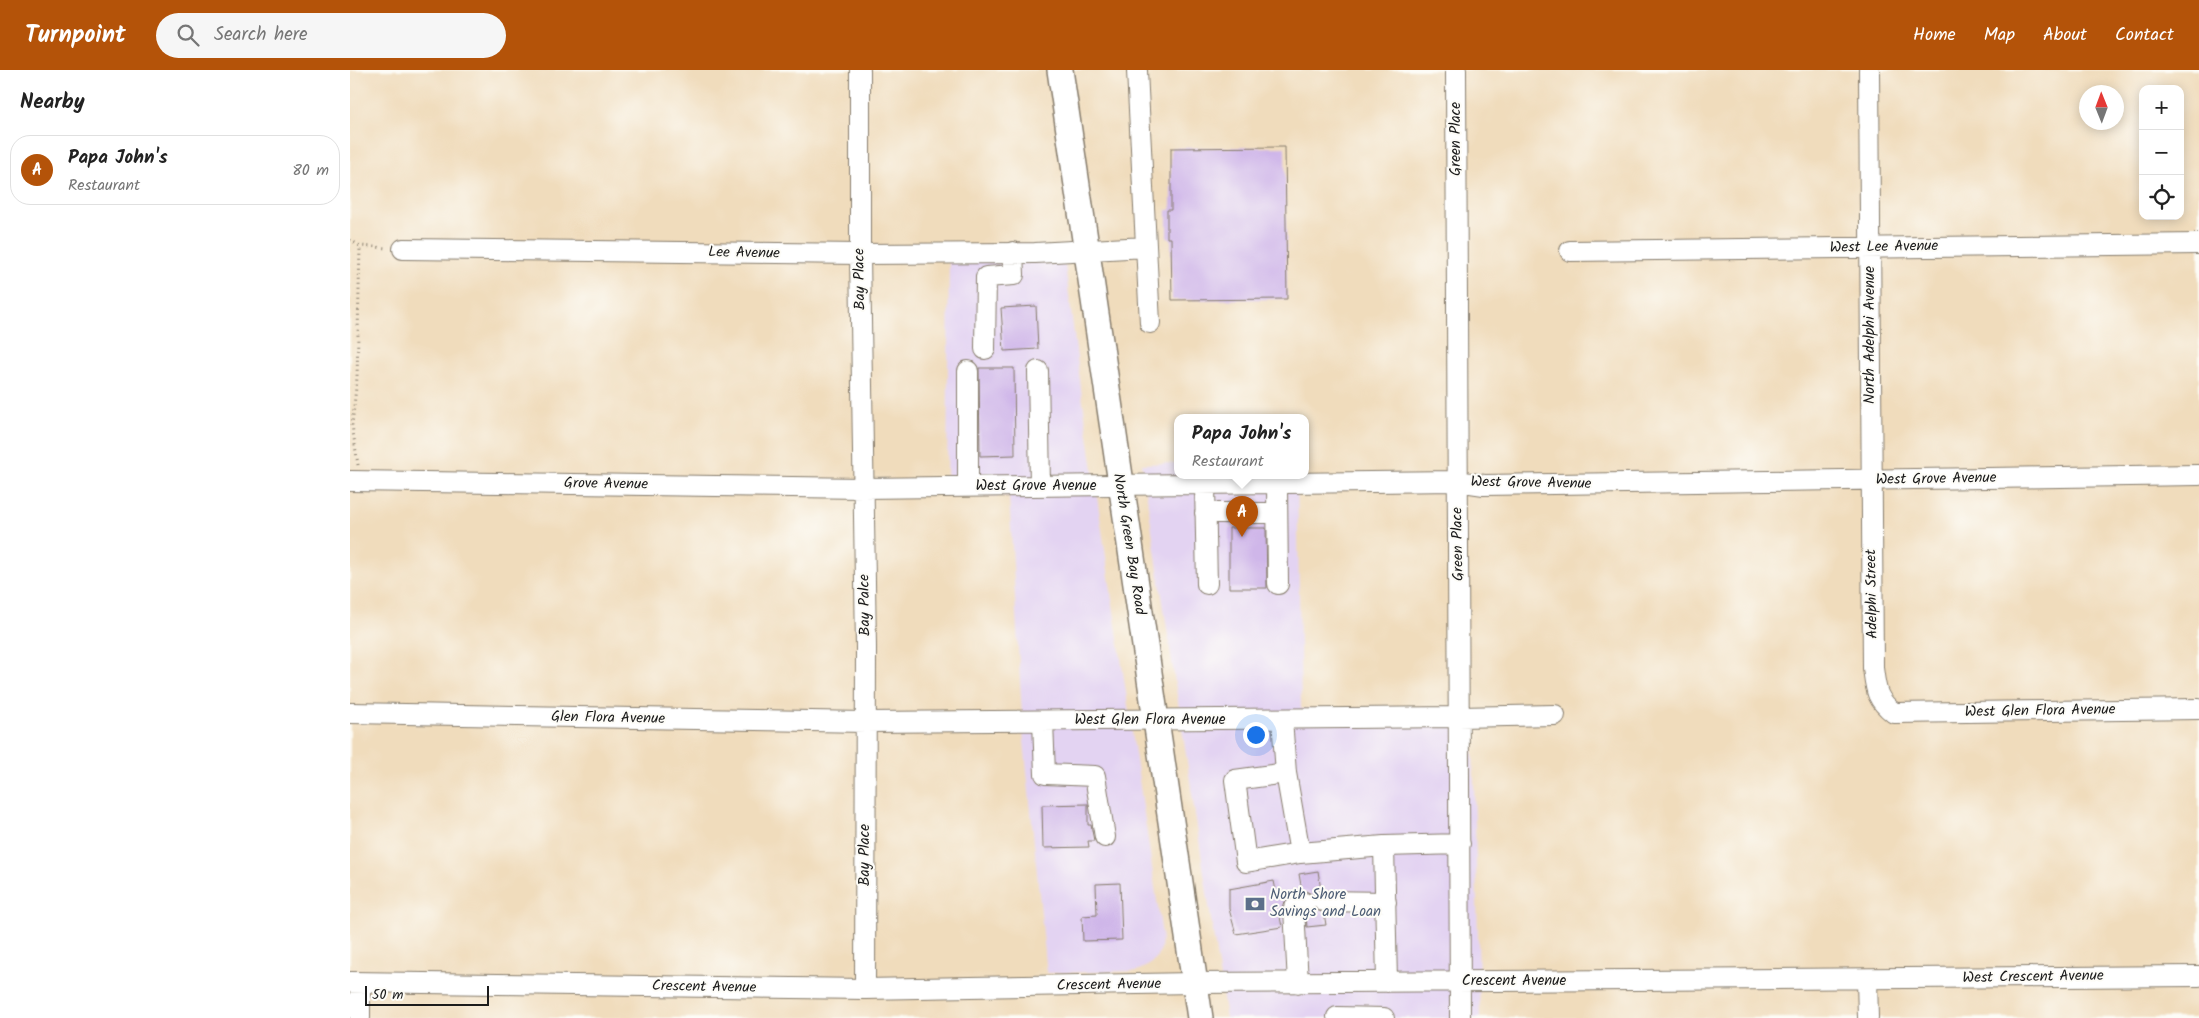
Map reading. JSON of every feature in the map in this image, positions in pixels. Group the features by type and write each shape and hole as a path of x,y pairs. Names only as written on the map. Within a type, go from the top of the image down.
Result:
{"main road":[{"name":"North Green Bay Road","path":"1060,70 1085,250 1200,1018"}],"street":[{"name":"Bay Place","path":"860,70 863,488"},
{"name":"Green Place","path":"1456,70 1460,1018"},
{"name":"North Adelphi Avenue","path":"1869,70 1871,480"},
{"path":"1137,72 1150,323"},
{"name":"West Lee Avenue","path":"1570,250 2199,244"},
{"name":"Lee Avenue","path":"403,249 860,254 1013,252 1146,247"},
{"path":"985,349 986,277 1014,275 1013,252"},
{"path":"968,371 968,486"},
{"path":"1038,371 1040,486"},
{"name":"West Grove Avenue","path":"863,488 1457,481 1484,485 2199,475"},
{"name":"Adelphi Street","path":"1871,480 1873,668 1877,695 1884,705"},
{"name":"Grove Avenue","path":"352,481 863,488"},
{"path":"1277,484 1278,584"},
{"path":"1205,485 1207,584"},
{"name":"Bay Palce","path":"863,488 866,648 865,722"},
{"path":"1205,513 1277,512"},
{"name":"West Glen Flora Avenue","path":"1884,705 1894,713 2199,709"},
{"name":"Glen Flora Avenue","path":"350,713 865,722"},
{"name":"West Glen Flora Avenue","path":"865,722 1459,718 1555,715"},
{"path":"1282,719 1286,773 1300,853"},
{"path":"1043,721 1045,774 1095,776 1105,837"},
{"name":"Bay Place","path":"864,989 865,722"},
{"path":"1286,773 1235,780 1246,862 1300,853 1384,846 1460,844"},
{"path":"1384,846 1387,982"},
{"path":"1298,983 1294,909 1314,902 1386,902"},
{"name":"West Crescent Avenue","path":"1867,979 2199,976"},
{"path":"1867,979 1868,1018"},
{"name":"Crescent Avenue","path":"355,982 864,989 1194,983 1867,979"},
{"path":"355,982 360,1018"},
{"path":"1334,983 1337,1017 1384,1018"}],"path":[{"path":"350,240 360,246 403,249"},
{"path":"352,481 359,470 352,425 358,378 360,246"}],"shaded area":[{"path":"1063,249 1081,389 1162,935 1161,949 1156,958 1149,965 1137,971 1047,973 1023,731 1009,496 947,495 949,252"},
{"path":"1174,463 1174,479 1297,479 1301,709 1472,708 1480,1018 1226,1018 1142,464"}],"building":[{"path":"1285,147 1287,299 1172,300 1171,238 1167,238 1167,210 1171,210 1171,148"},
{"path":"1036,306 1038,349 1004,351 1001,308"},
{"path":"979,368 1014,368 1015,455 980,456"},
{"path":"1229,528 1266,528 1267,588 1229,588"},
{"path":"1088,804 1088,825 1091,825 1094,841 1088,841 1089,847 1043,848 1042,805"},
{"name":"North Shore Savings and Loan","path":"1318,871 1321,890 1313,895 1306,891 1300,892 1288,899 1283,904 1282,912 1279,912 1282,927 1236,934 1229,909 1229,889 1274,881 1277,896 1302,891 1299,874"},
{"path":"1120,883 1122,940 1083,941 1082,916 1097,915 1096,884"},
{"path":"1315,909 1324,913 1326,925 1307,927 1306,916"}],"place":[{"name":"Papa John's","path":"1242,537"},
{"name":"North Shore Savings and Loan","path":"1255,904"}]}
